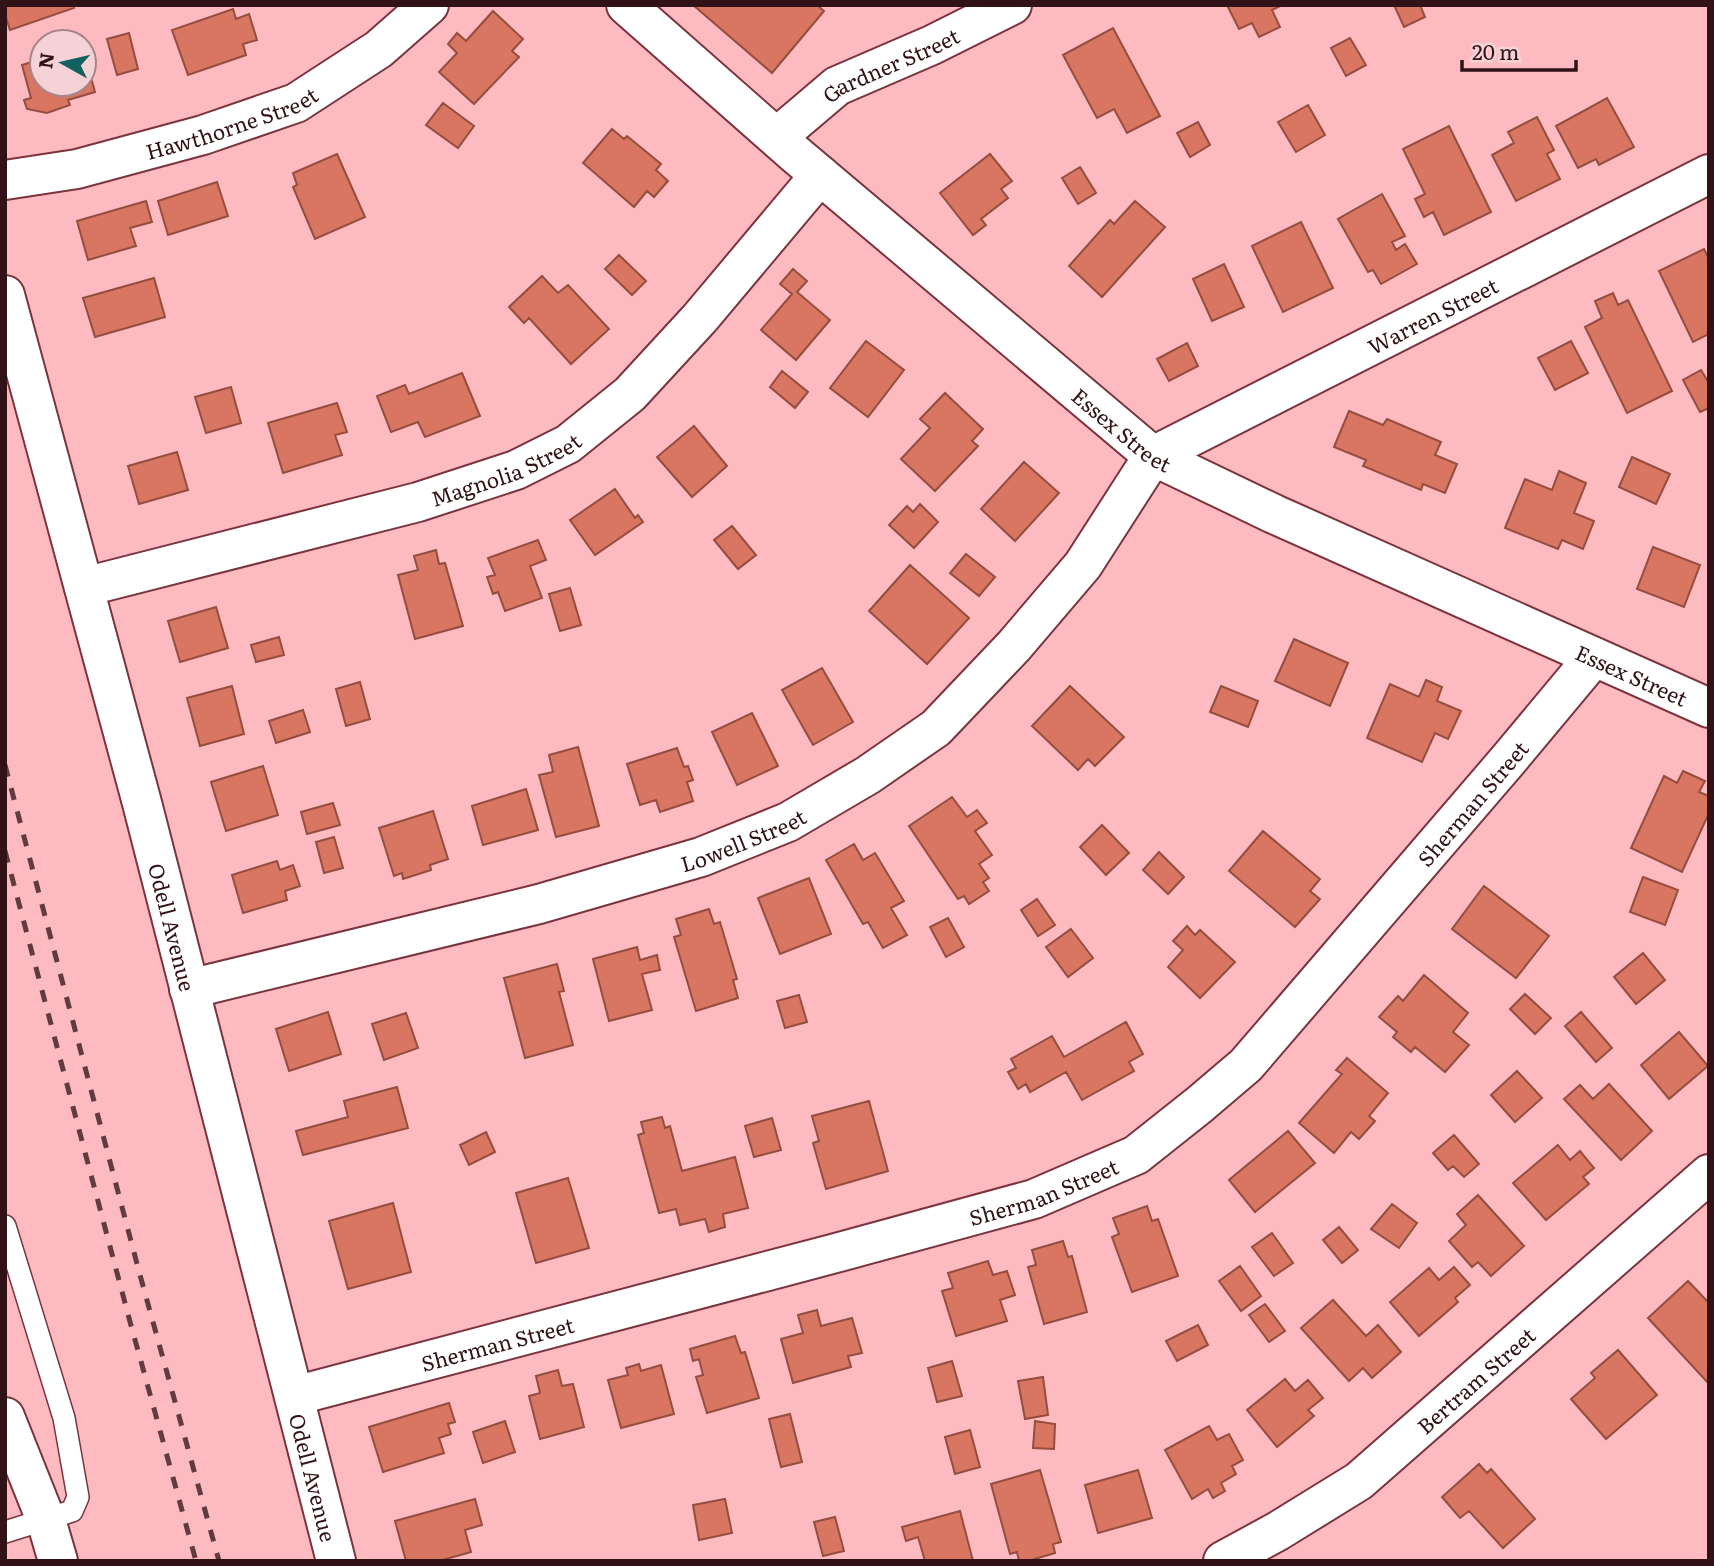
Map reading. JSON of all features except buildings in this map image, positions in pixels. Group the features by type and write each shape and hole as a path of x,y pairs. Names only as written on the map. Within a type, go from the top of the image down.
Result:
{"street":[{"name":"Hawthorne Street","path":"5,180 77,169 115,159 203,135 296,103 379,49 429,5"},
{"name":"Essex Street","path":"626,5 820,175 1153,456 1274,514 1709,708"},
{"name":"Gardner Street","path":"777,137 837,86 932,45 1012,5"},
{"name":"Warren Street","path":"1153,456 1709,174"},
{"name":"Magnolia Street","path":"84,587 418,502 516,470 568,444 630,394 700,318 820,175"},
{"name":"Odell Avenue","path":"5,295 142,803 336,1561"},
{"name":"Lowell Street","path":"190,989 539,904 701,857 788,822 868,775 936,728 1014,646 1083,565 1153,456"},
{"name":"Sherman Street","path":"294,1396 1034,1199 1136,1155 1245,1065 1594,657"},
{"name":"Bertram Street","path":"1223,1561 1359,1482 1709,1174"},
{"path":"5,1417 46,1520 58,1561"}],"lane":[{"path":"5,1226 64,1418 78,1497 72,1511 5,1532"}],"railway":[{"path":"5,765 219,1561"},
{"path":"5,851 196,1561"}]}
